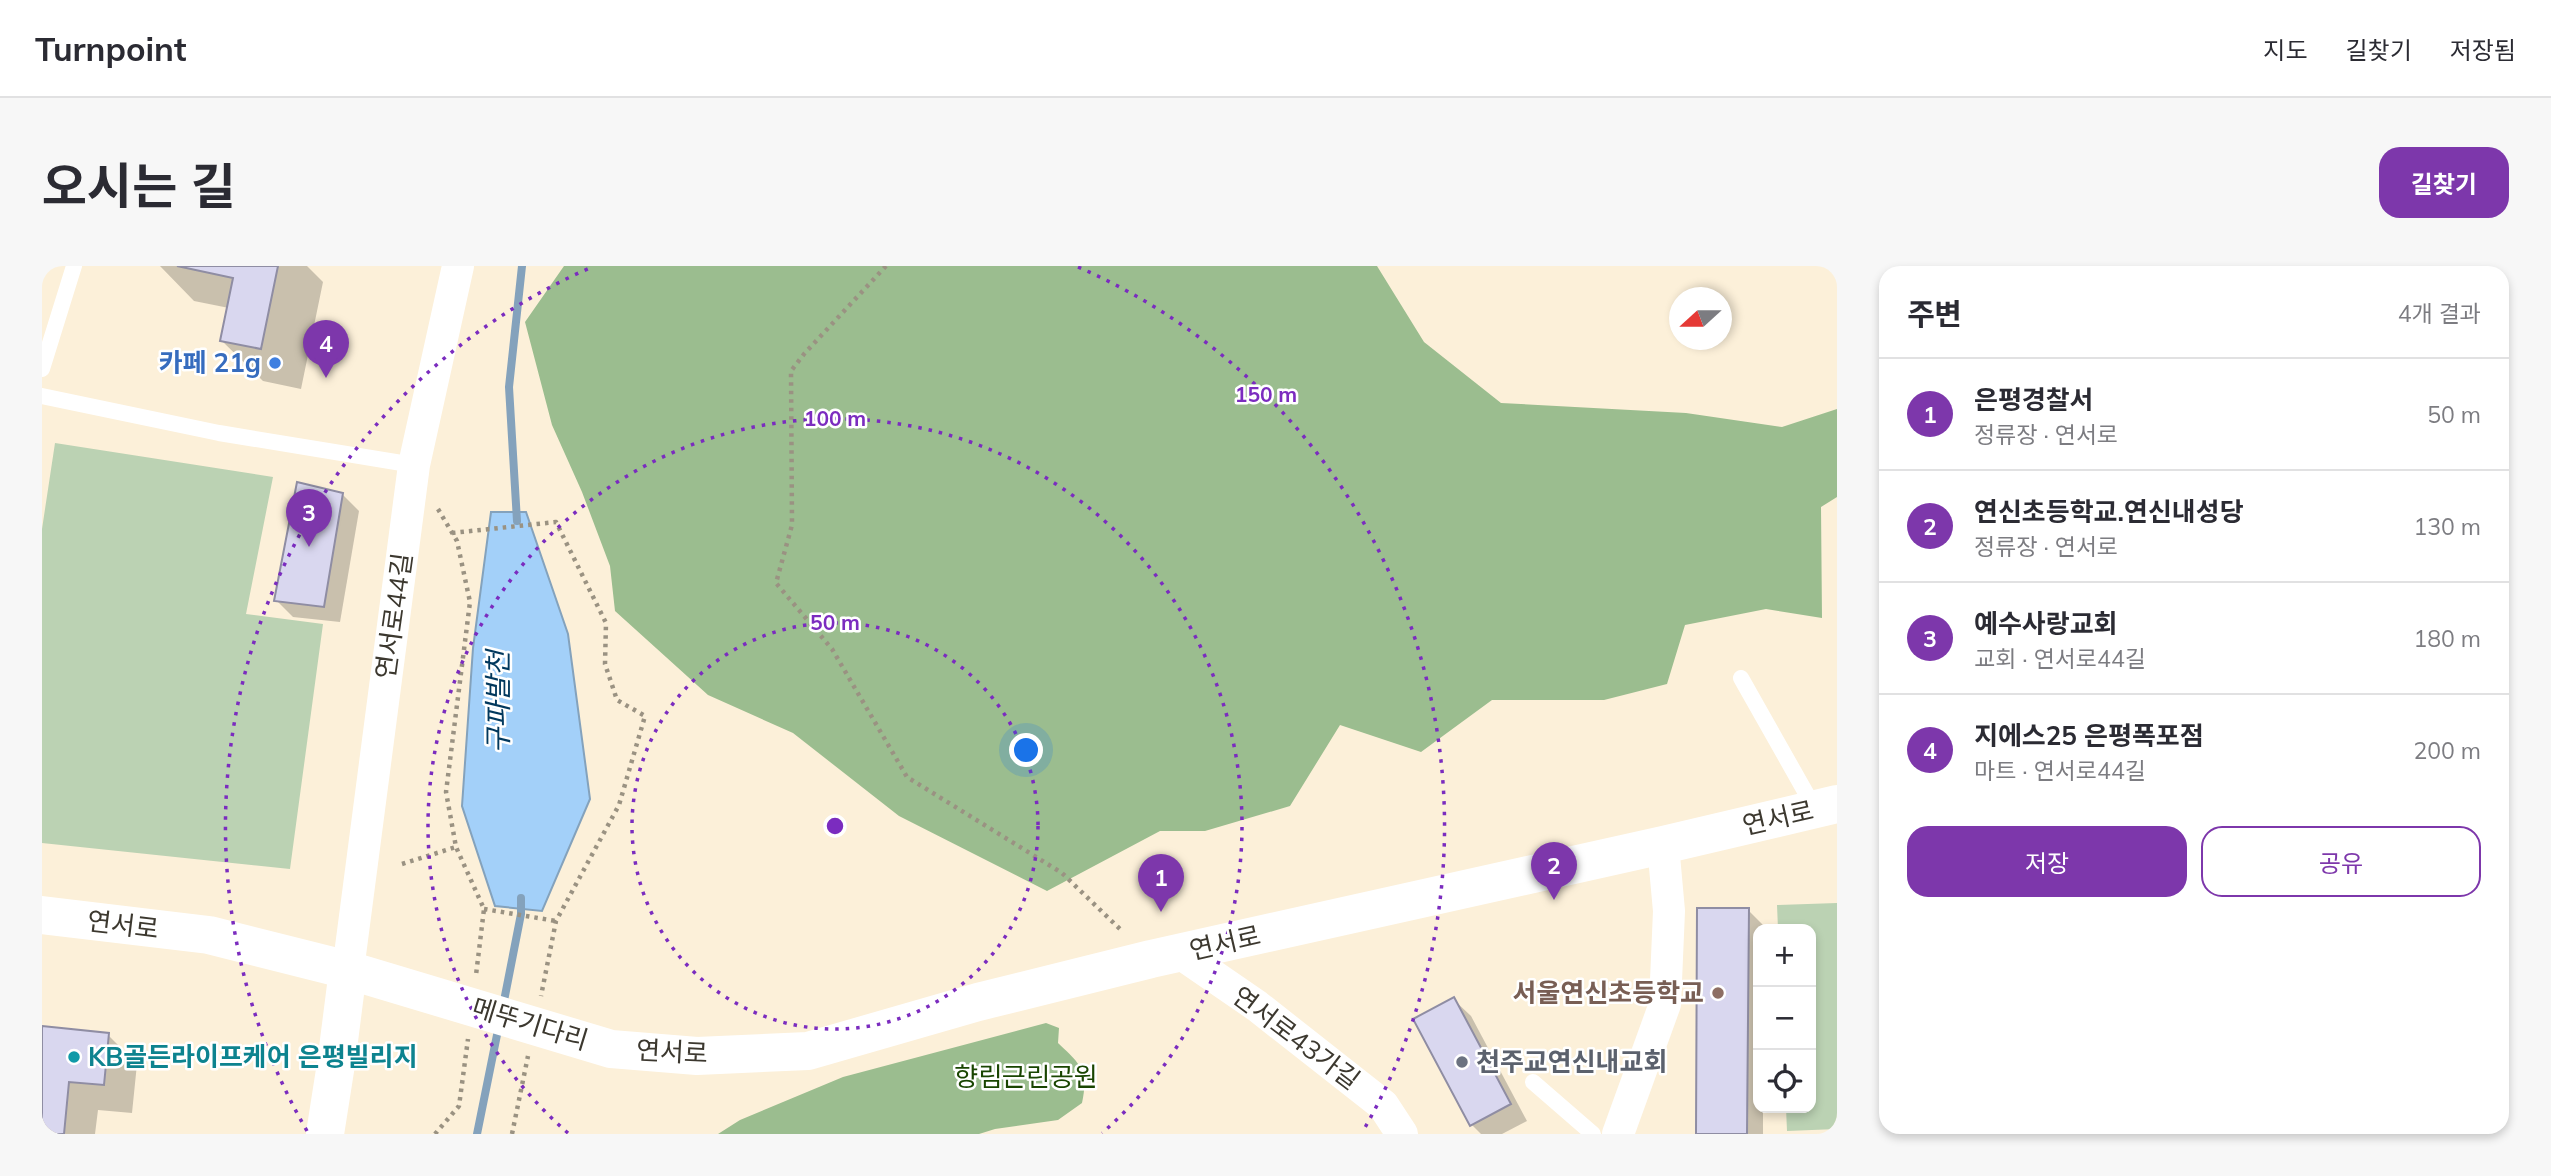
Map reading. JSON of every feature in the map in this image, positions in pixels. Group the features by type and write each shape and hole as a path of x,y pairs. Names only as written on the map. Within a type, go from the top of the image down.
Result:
{"main road":[{"name":"연서로","path":"611,1049 697,1056 807,1051 978,1002 1166,956 1826,807"},
{"name":"연서로","path":"42,915 209,935 348,970 464,1004"},
{"path":"325,1134 348,970"},
{"name":"메뚜기다리","path":"464,1004 611,1049"}],"street":[{"name":"연서로44길","path":"348,970 414,466 458,266"},
{"path":"1618,1134 1665,1004 1669,911 1663,845"},
{"name":"연서로43가길","path":"1166,956 1257,1006 1383,1105 1402,1134"}],"lane":[{"path":"42,369 74,266"},
{"path":"42,396 219,433 414,466"},
{"path":"1741,678 1826,807"},
{"path":"1534,1083 1593,1134"}],"path":[{"path":"886,266 791,371 792,525 776,583 832,649 907,777 1062,873 1166,956"},
{"path":"435,1134 459,1106 464,1004 484,909 456,847 446,792 470,602 457,541 438,509"},
{"path":"452,533 556,522 606,623 605,664 617,700 645,716 619,805 556,921 540,1001"},
{"path":"402,864 456,847"},
{"path":"484,909 556,921"},
{"path":"512,1134 528,1054"}],"green space":[{"path":"564,266 1377,266 1424,342 1501,403 1686,413 1782,427 1837,409 1837,497 1821,507 1822,618 1766,609 1685,625 1667,684 1604,700 1492,700 1421,752 1340,725 1290,806 1205,831 1160,831 1047,891 899,816 793,733 708,695 615,611 610,566 582,492 552,425 525,322"},
{"path":"55,443 273,477 246,614 323,624 290,869 42,843 42,529"},
{"path":"1837,903 1837,1129 1787,1131 1786,1113 1816,1113 1816,924 1778,924 1777,905"},
{"name":"향림근린공원","path":"1046,1023 1059,1028 1058,1043 1081,1068 1084,1083 1082,1103 1058,1120 995,1129 979,1134 718,1134 740,1120 843,1077"}],"water":[{"path":"491,512 526,512 568,634 590,799 542,911 495,906 462,806 473,648"}],"building":[{"path":"177,266 278,266 261,349 220,341 233,278"},
{"path":"297,482 343,493 324,607 274,601"},
{"path":"1697,908 1749,908 1747,1134 1696,1134"},
{"name":"천주교연신내교회","path":"1454,997 1511,1104 1470,1126 1413,1019"},
{"name":"KB골든라이프케어 은평빌리지","path":"42,1026 109,1033 104,1085 69,1082 64,1134 42,1134"}],"waterway":[{"name":"구파발천","path":"517,521 509,387 522,266"},
{"name":"구파발천","path":"503,1006 521,914 521,898"},
{"name":"구파발천","path":"477,1134 499,1025"}],"place":[{"name":"카페 21g","path":"275,363"},
{"name":"지에스25 은평폭포점","path":"326,378"},
{"name":"예수사랑교회","path":"309,547"},
{"name":"연신초등학교.연신내성당","path":"1554,900"},
{"name":"은평경찰서","path":"1161,912"},
{"name":"서울연신초등학교","path":"1718,993"},
{"name":"KB골든라이프케어 은평빌리지","path":"74,1057"},
{"name":"천주교연신내교회","path":"1462,1062"}]}
